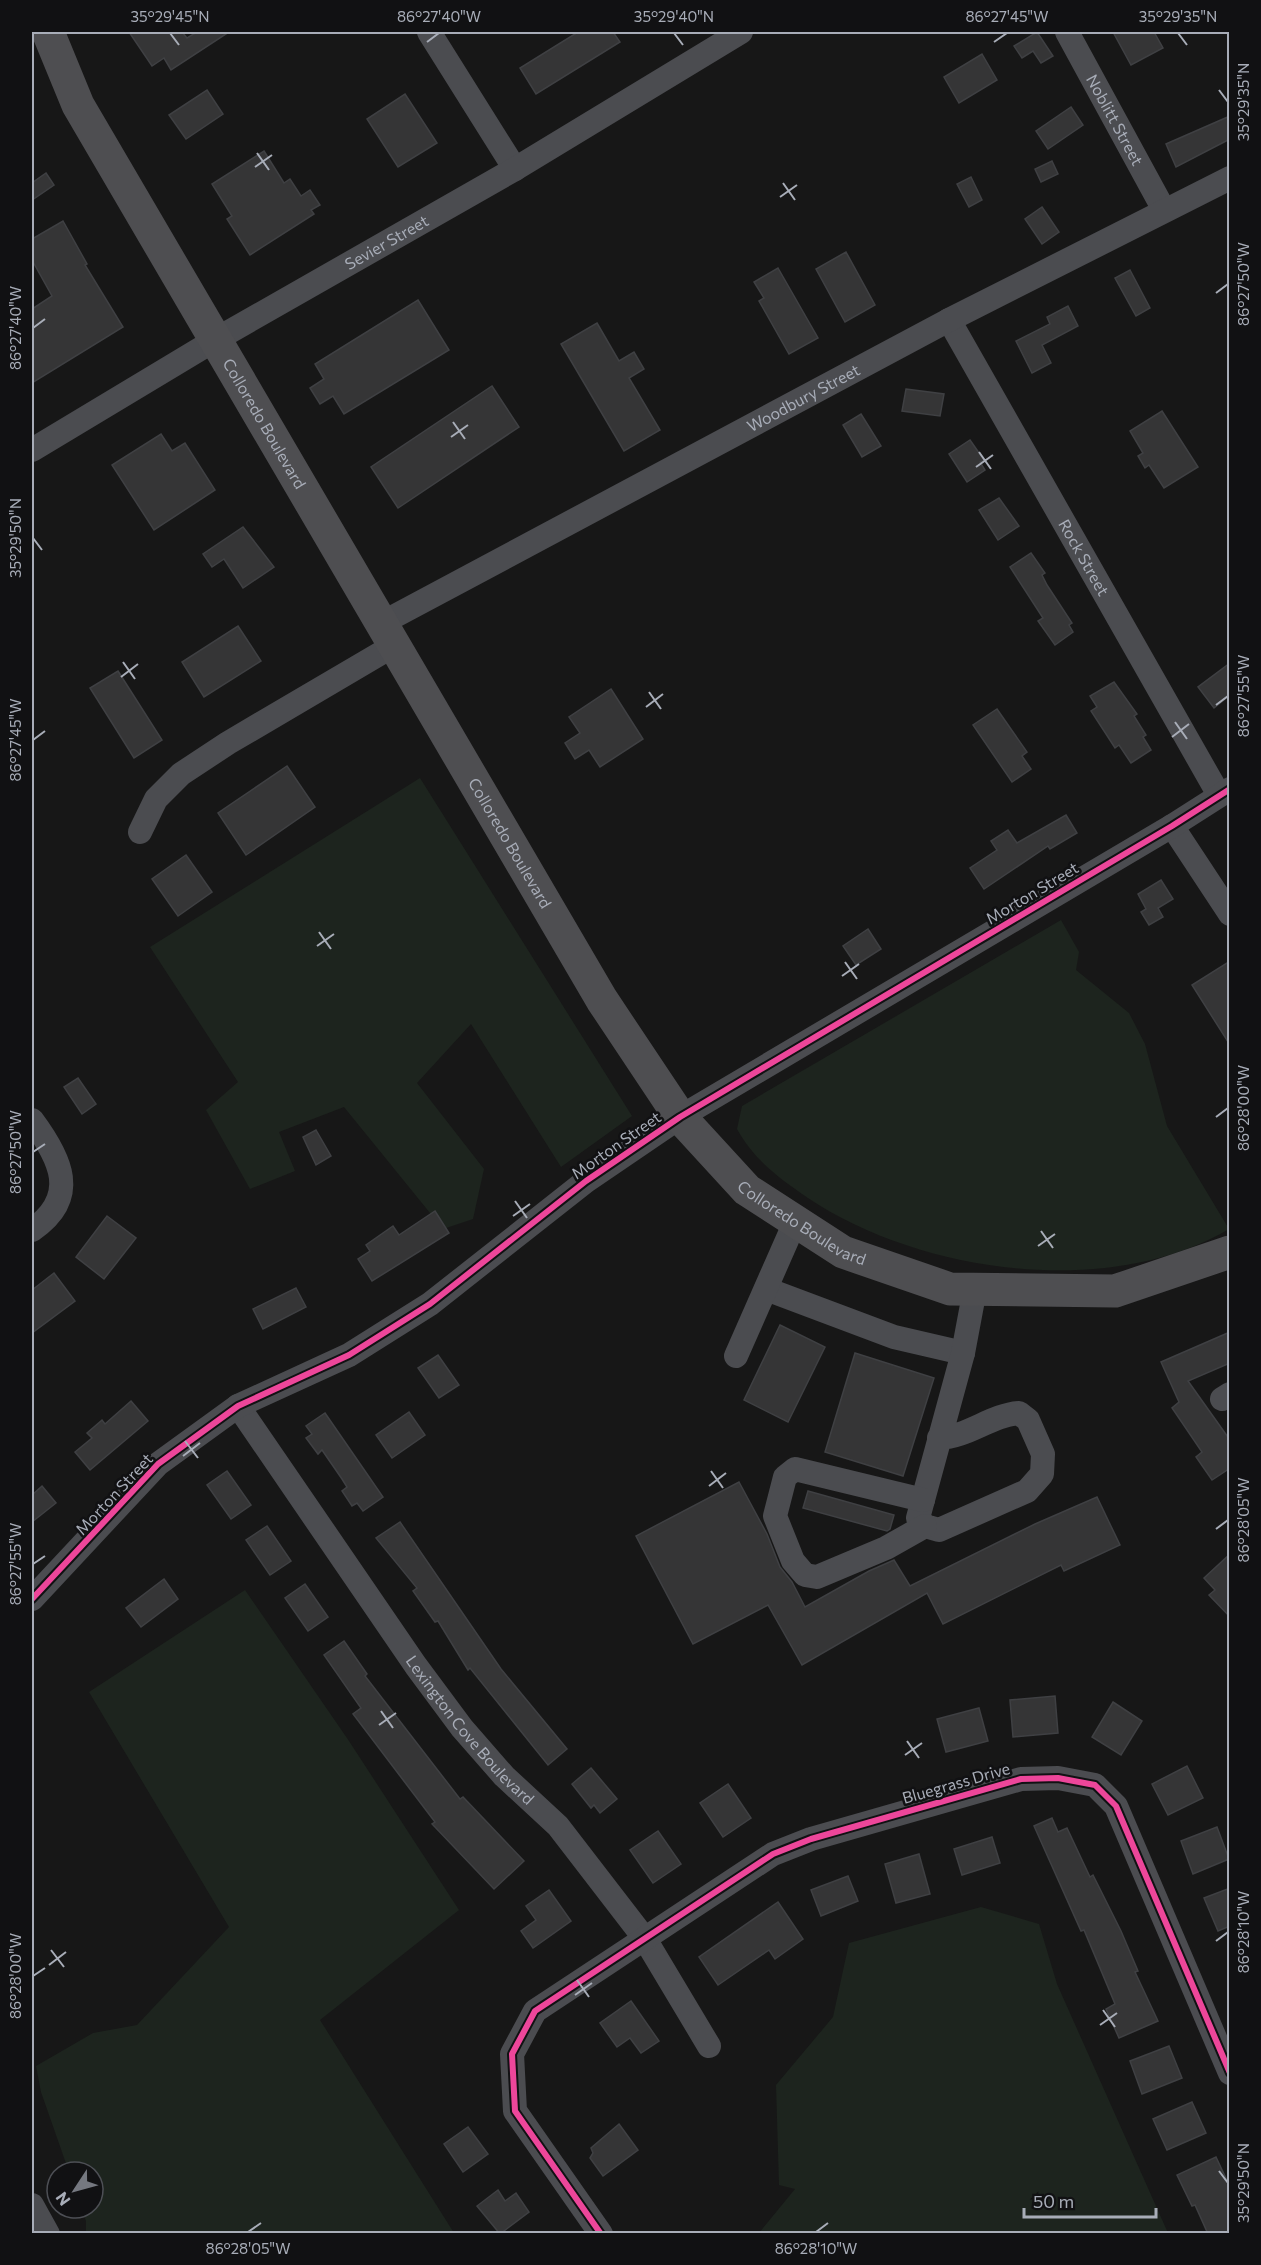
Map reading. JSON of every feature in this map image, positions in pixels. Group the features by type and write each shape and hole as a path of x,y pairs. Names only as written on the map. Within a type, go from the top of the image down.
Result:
{"highway":[{"name":"Colloredo Boulevard","path":"48,32 78,105 602,1000 680,1117 747,1190 843,1252 950,1289 1115,1291 1230,1252"}],"street":[{"path":"429,32 515,169"},
{"name":"Noblitt Street","path":"1067,32 1164,210"},
{"name":"Sevier Street","path":"32,450 215,340 515,169 734,33"},
{"name":"Woodbury Street","path":"140,832 156,799 181,774 387,635 949,320 1230,178"},
{"name":"Rock Street","path":"949,320 1224,792"},
{"name":"Morton Street","path":"32,1599 158,1464 238,1406 349,1355 430,1304 494,1256 586,1181 680,1117 1172,826 1224,792"},
{"path":"1172,826 1230,914"},
{"path":"32,1120 50,1144 60,1170 62,1188 48,1219 32,1230"},
{"path":"736,1356 795,1222"},
{"path":"766,1289 894,1337 963,1353"},
{"path":"939,1438 957,1437 1009,1413 1019,1413 1028,1420 1043,1454 1042,1474 1027,1491 939,1530 925,1526 918,1518 939,1438 963,1353 975,1289"},
{"name":"Lexington Cove Boulevard","path":"238,1406 416,1666 462,1728 504,1776 558,1826 645,1940 709,2046"},
{"path":"923,1500 795,1469 785,1477 775,1516 793,1561 805,1575 817,1577 886,1548 925,1526"},
{"name":"Bluegrass Drive","path":"601,2234 515,2111 512,2054 535,2011 773,1854 811,1839 1021,1779 1058,1778 1095,1785 1116,1806 1230,2073"},
{"path":"32,2205 48,2234"}],"shaded area":[{"path":"420,778 632,1116 561,1167 471,1024 417,1083 484,1169 473,1219 443,1229 344,1107 279,1132 295,1171 250,1189 206,1110 238,1082 150,947"},
{"path":"1061,920 1079,952 1076,970 1129,1013 1145,1044 1167,1126 1229,1229 1181,1251 1128,1265 1073,1270 1016,1268 959,1259 904,1244 853,1224 787,1183 751,1150 737,1129 742,1106"},
{"path":"245,1590 349,1741 459,1910 320,2020 454,2233 86,2233 86,2220 105,2220 105,2160 65,2160 41,2092 36,2066 93,2033 137,2025 229,1927 89,1692"},
{"path":"981,1907 1039,1924 1057,1984 1168,2233 759,2233 795,2189 779,2185 776,2085 833,2017 849,1943"}],"building":[{"path":"129,32 182,32 187,38 197,32 229,32 171,70 164,58 152,66"},
{"path":"578,32 613,32 620,42 536,94 520,68"},
{"path":"1037,32 1053,56 1041,63 1033,51 1022,58 1014,46"},
{"path":"1113,32 1154,32 1163,48 1131,65"},
{"path":"982,54 997,80 959,103 944,77"},
{"path":"207,90 223,114 186,139 169,115"},
{"path":"405,94 437,143 398,167 367,119"},
{"path":"1071,107 1083,125 1048,149 1036,131"},
{"path":"1230,116 1230,139 1176,167 1166,144"},
{"path":"264,151 284,183 290,179 301,196 310,190 320,205 311,210 314,214 250,255 227,219 232,216 212,184"},
{"path":"1052,161 1058,174 1041,182 1035,169"},
{"path":"46,173 54,185 32,200 32,183"},
{"path":"971,177 982,200 969,207 957,184"},
{"path":"1042,207 1059,232 1042,244 1025,219"},
{"path":"63,221 87,264 85,265 123,327 32,383 32,309 52,296 32,260 32,239"},
{"path":"846,252 875,305 845,322 816,269"},
{"path":"778,268 818,338 789,354 759,301 764,298 754,282"},
{"path":"1130,270 1150,308 1136,316 1115,278"},
{"path":"418,300 449,350 344,414 333,396 320,404 310,388 324,379 315,364"},
{"path":"1068,306 1078,326 1042,345 1051,363 1032,373 1016,341 1050,324 1047,317"},
{"path":"597,323 619,361 634,352 644,369 629,378 660,430 624,451 561,344"},
{"path":"492,386 519,427 398,508 371,467"},
{"path":"906,389 944,394 940,416 902,411"},
{"path":"1162,411 1198,467 1164,488 1149,465 1145,468 1138,456 1143,453 1130,431"},
{"path":"861,414 881,446 862,457 843,425"},
{"path":"161,434 172,451 185,443 215,490 154,530 112,465"},
{"path":"970,440 984,460 980,462 985,470 967,482 949,454"},
{"path":"999,498 1019,526 998,540 979,510"},
{"path":"243,527 274,567 243,588 224,559 212,567 203,554"},
{"path":"1031,553 1045,573 1042,575 1047,585 1072,623 1069,625 1073,632 1055,645 1038,621 1043,618 1010,567"},
{"path":"238,626 261,661 204,697 182,662"},
{"path":"1230,663 1230,695 1214,708 1198,687"},
{"path":"118,671 162,740 134,758 90,688"},
{"path":"1114,682 1137,714 1134,716 1146,735 1143,737 1151,750 1131,763 1119,745 1115,748 1091,711 1097,707 1090,696"},
{"path":"611,689 643,739 600,767 589,750 575,759 565,743 580,733 569,717"},
{"path":"997,709 1027,752 1022,756 1031,769 1012,782 973,725"},
{"path":"287,766 315,807 246,855 218,813"},
{"path":"1066,815 1077,833 1050,849 1048,846 984,889 970,868 997,850 991,841 1008,830 1017,843"},
{"path":"186,855 212,892 178,916 152,879"},
{"path":"1161,880 1173,899 1158,908 1163,917 1149,925 1141,912 1146,909 1138,894"},
{"path":"868,929 881,949 856,965 843,946"},
{"path":"1230,961 1230,1045 1192,985"},
{"path":"78,1078 96,1104 82,1114 64,1087"},
{"path":"316,1130 331,1156 316,1165 303,1137"},
{"path":"435,1211 449,1233 372,1281 358,1259 370,1251 366,1245 393,1226 399,1235"},
{"path":"107,1216 136,1238 104,1279 76,1257"},
{"path":"54,1273 75,1301 32,1333 32,1290"},
{"path":"296,1288 306,1307 263,1329 253,1309"},
{"path":"780,1325 825,1347 788,1422 744,1400"},
{"path":"1230,1332 1230,1363 1188,1381 1230,1440 1230,1468 1212,1480 1196,1457 1202,1452 1172,1408 1179,1402 1161,1362"},
{"path":"855,1353 934,1378 903,1476 825,1452"},
{"path":"438,1355 459,1385 439,1398 418,1368"},
{"path":"131,1401 148,1421 90,1470 75,1452 92,1438 87,1433 102,1420 105,1424"},
{"path":"409,1412 425,1435 392,1458 376,1435"},
{"path":"325,1413 383,1497 363,1511 357,1503 352,1506 342,1491 347,1487 342,1479 322,1450 318,1454 306,1438 312,1434 306,1426"},
{"path":"227,1471 251,1505 231,1519 207,1485"},
{"path":"739,1482 767,1534 780,1567 792,1582 805,1607 869,1571 894,1560 910,1586 1035,1524 1097,1497 1120,1545 1064,1571 1061,1565 943,1624 927,1593 802,1665 768,1605 693,1644 636,1536"},
{"path":"42,1486 56,1503 32,1522 32,1495"},
{"path":"808,1491 894,1515 890,1529 887,1531 803,1508"},
{"path":"400,1522 501,1669 567,1749 548,1765 470,1668 468,1670 438,1621 435,1622 413,1591 417,1588 376,1538"},
{"path":"267,1526 291,1561 270,1575 246,1540"},
{"path":"1230,1554 1230,1617 1209,1595 1215,1590 1204,1578"},
{"path":"164,1579 178,1599 141,1627 126,1608"},
{"path":"305,1584 328,1617 308,1631 285,1598"},
{"path":"344,1641 367,1674 365,1676 460,1799 463,1797 524,1861 494,1889 432,1824 435,1822 353,1714 361,1708 324,1655"},
{"path":"1055,1696 1058,1733 1013,1737 1010,1700"},
{"path":"1113,1702 1142,1721 1121,1755 1092,1737"},
{"path":"979,1708 988,1741 946,1752 937,1719"},
{"path":"1187,1766 1203,1798 1168,1815 1152,1784"},
{"path":"591,1768 617,1799 600,1813 594,1805 591,1808 572,1784"},
{"path":"728,1784 751,1818 723,1837 700,1803"},
{"path":"1052,1818 1058,1832 1067,1828 1090,1877 1093,1875 1121,1931 1138,1971 1135,1972 1158,2021 1119,2038 1106,2009 1115,2004 1084,1930 1081,1931 1034,1826"},
{"path":"1217,1827 1229,1859 1193,1874 1181,1841"},
{"path":"658,1831 681,1864 653,1883 630,1850"},
{"path":"992,1837 1000,1863 962,1875 954,1849"},
{"path":"919,1854 930,1894 896,1903 885,1864"},
{"path":"848,1876 858,1901 821,1916 811,1890"},
{"path":"1230,1888 1230,1926 1218,1931 1204,1898"},
{"path":"549,1890 571,1921 533,1948 521,1931 536,1920 526,1906"},
{"path":"778,1902 803,1939 775,1959 769,1950 718,1985 699,1957"},
{"path":"631,2001 659,2041 641,2053 630,2038 617,2047 600,2023"},
{"path":"1169,2046 1182,2078 1142,2094 1130,2061"},
{"path":"1192,2102 1206,2133 1167,2150 1153,2119"},
{"path":"619,2124 638,2150 603,2176 590,2158 593,2153 591,2148"},
{"path":"468,2127 488,2154 463,2172 444,2144"},
{"path":"1216,2157 1230,2187 1230,2234 1208,2234 1195,2205 1192,2206 1177,2175"},
{"path":"498,2190 505,2201 516,2193 529,2212 500,2234 477,2206"}],"cycle path":[{"path":"32,1599 158,1464 238,1406 349,1355 430,1304 586,1181 680,1117 1172,826 1230,789"},
{"path":"601,2234 515,2111 512,2054 535,2011 773,1854 811,1839 1021,1779 1058,1778 1095,1785 1116,1806 1230,2073"}]}
